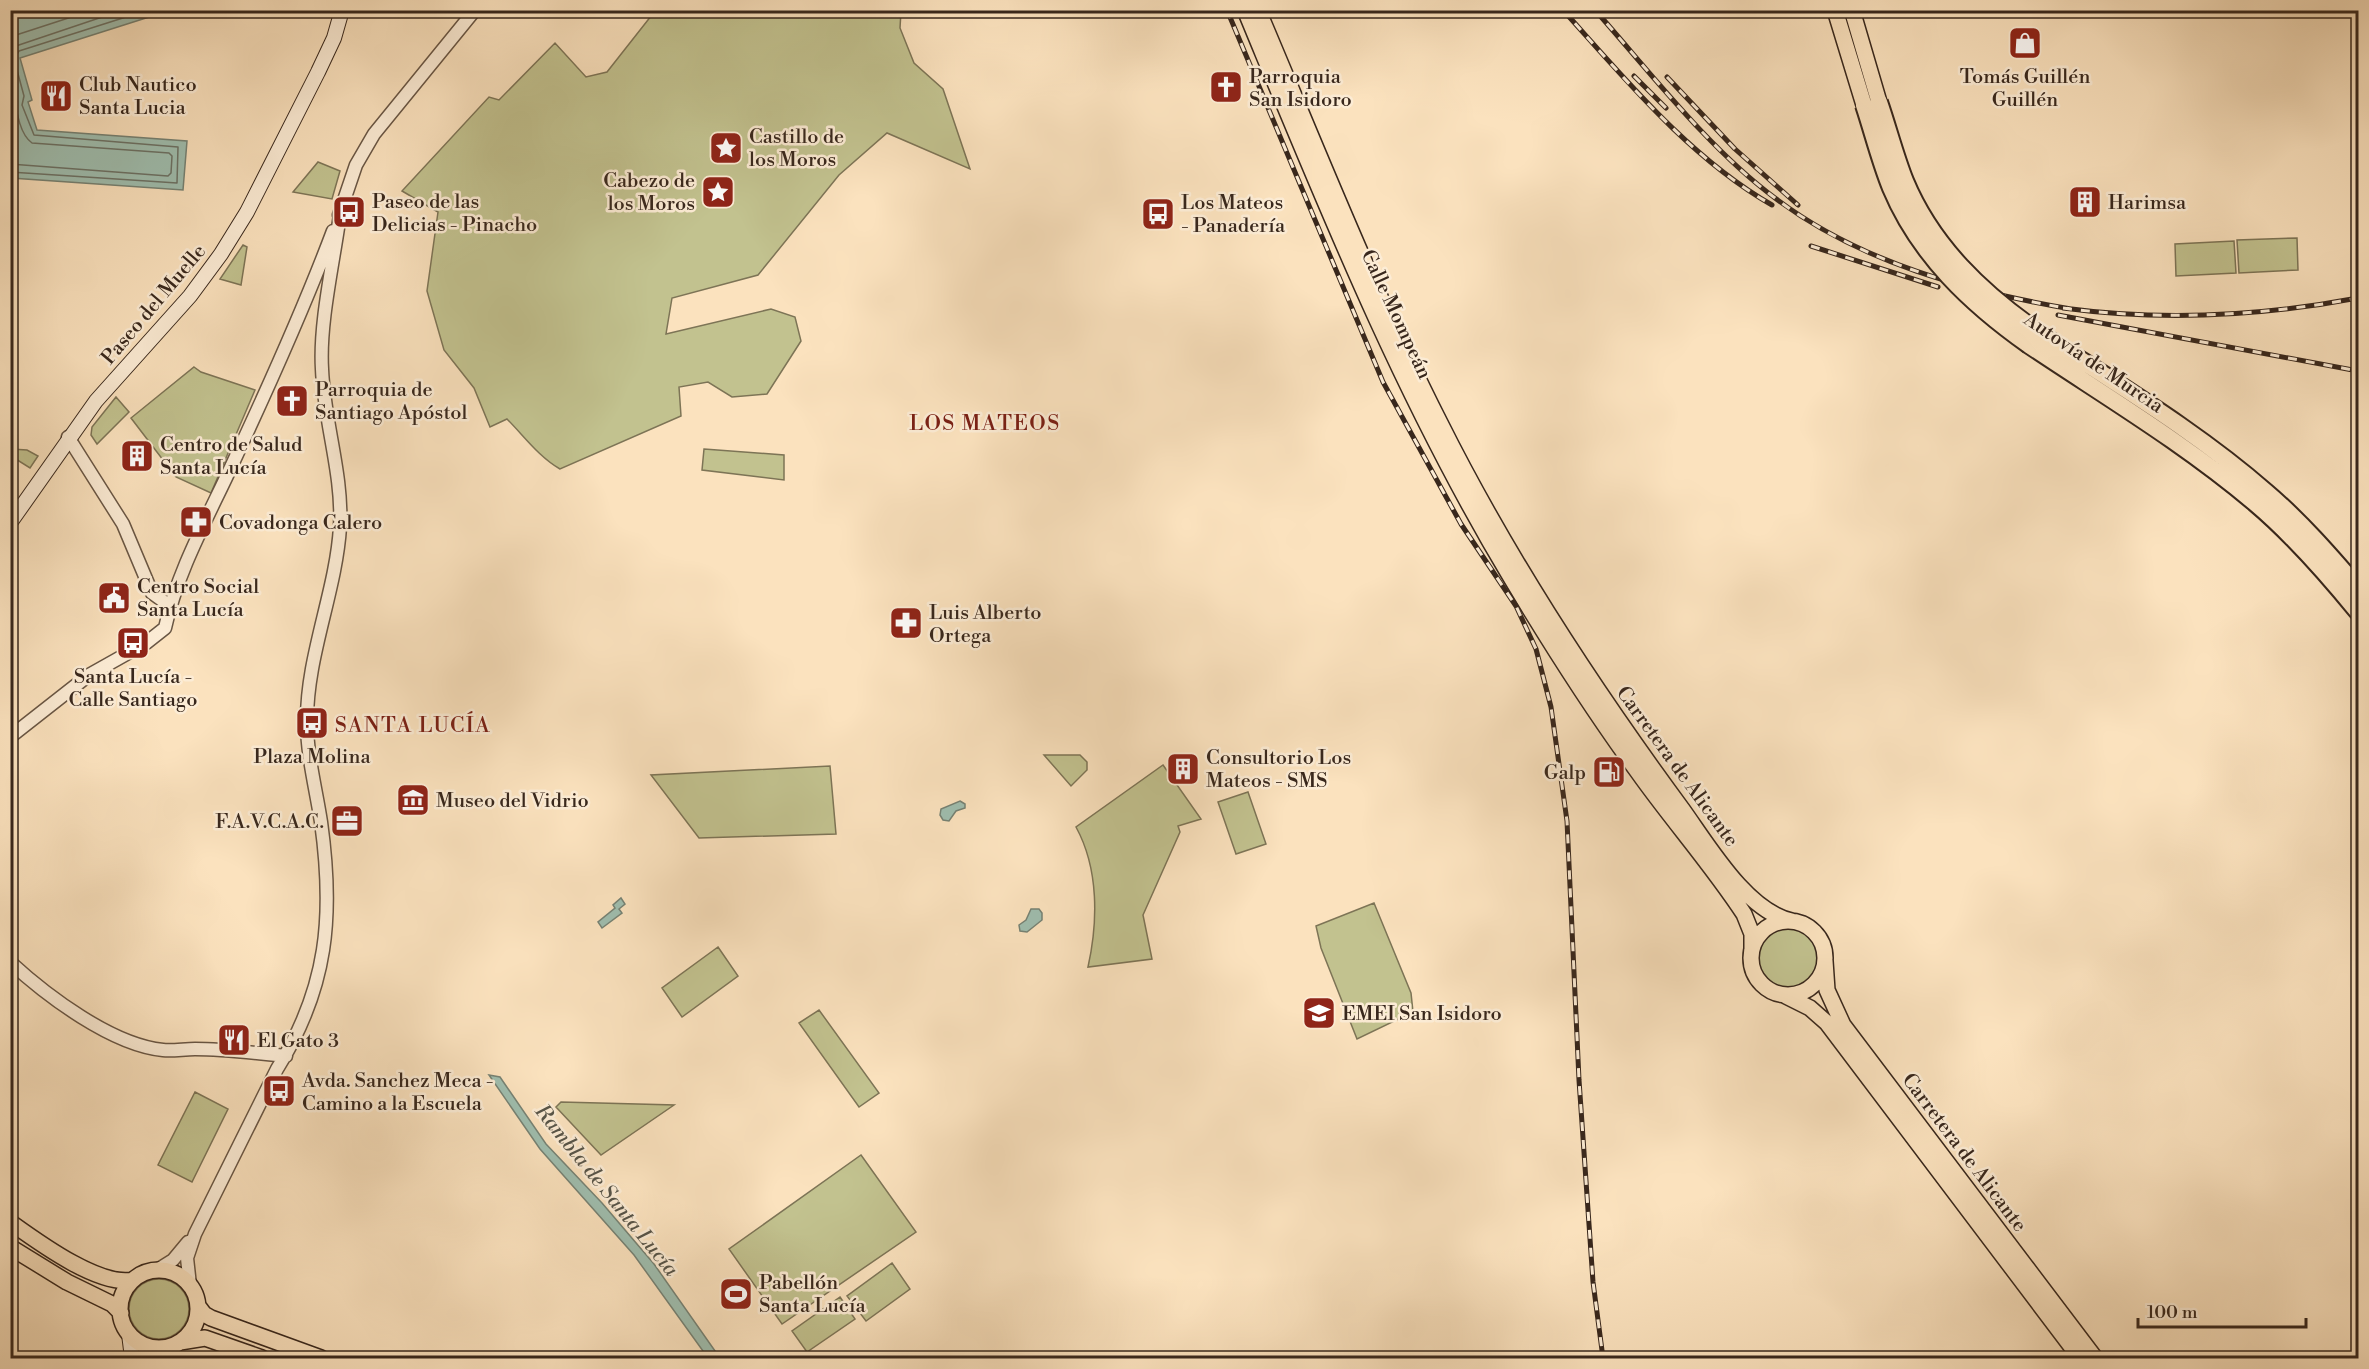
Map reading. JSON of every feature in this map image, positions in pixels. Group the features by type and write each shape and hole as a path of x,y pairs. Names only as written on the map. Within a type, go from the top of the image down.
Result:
{"highway":[{"name":"Autovía de Murcia","path":"1872,103 1916,204 1943,245 1976,283 2031,328 2148,404 2252,480 2290,514 2358,588"},
{"name":"Autovía de Murcia","path":"1872,103 1886,173 1906,219 1931,255 1965,294 2015,336 2139,417 2242,492 2279,525 2358,612"}],"main road":[{"name":"Paseo del Muelle","path":"321,66 333,10"},
{"name":"Paseo del Muelle","path":"10,523 68,437 96,401 190,296 221,254 247,212 321,66 334,38 342,10"},
{"name":"Calle Mompeán","path":"1245,10 1347,256 1407,387 1452,474 1544,619"},
{"name":"Calle Mompeán","path":"1258,10 1360,250 1419,381 1544,619"},
{"path":"1835,10 1872,103"},
{"path":"1852,10 1872,103"},
{"name":"Carretera de Alicante","path":"1544,619 1748,896 1771,915 1792,921"},
{"name":"Carretera de Alicante","path":"1544,619 1620,747 1741,909 1751,930 1752,948"},
{"path":"1792,921 1814,931 1822,945 1825,961 1822,972 1812,986 1797,995 1786,996 1769,991 1755,977 1751,965 1752,948 1758,936 1767,927 1792,921"},
{"name":"Carretera de Alicante","path":"1825,961 1827,990 1838,1017 2095,1359"},
{"name":"Carretera de Alicante","path":"1786,996 1810,1008 1827,1023 2080,1359"},
{"path":"10,1222 66,1259 105,1278 121,1282 133,1280"},
{"path":"10,1247 67,1282 112,1304 120,1313 129,1334 132,1359"},
{"path":"120,1313 123,1295 133,1280 143,1273 157,1270 178,1274 190,1285 198,1306 211,1318 321,1359"},
{"path":"180,1342 196,1324 198,1306"},
{"path":"129,1334 142,1344 164,1348"},
{"path":"147,1359 164,1348 180,1342 192,1338 205,1338 262,1359"}],"street":[{"path":"10,737 89,675 146,643 165,628 170,606 203,527 282,358 356,165 374,134 475,10"},
{"path":"190,1285 187,1258 195,1234 294,1044 324,958 328,925 325,850 307,714 340,526 322,372 325,324 341,207"},
{"path":"68,437 123,524 152,593 170,606"},
{"path":"10,962 41,992 61,1005 112,1033 142,1046 163,1050 205,1049 286,1056"},
{"path":"157,1270 173,1260 195,1234"}],"green space":[{"path":"655,11 901,11 900,28 914,63 943,89 970,169 887,133 839,175 758,275 672,298 666,334 771,309 795,317 801,341 767,394 732,397 708,382 679,387 681,416 560,469 538,452 507,419 490,427 474,388 444,350 427,291 438,212 402,191 489,97 499,100 555,43 586,77 607,72"},
{"path":"318,162 340,171 332,199 293,192"},
{"path":"2297,238 2298,270 2239,273 2237,240"},
{"path":"2234,241 2236,273 2176,276 2175,244"},
{"path":"243,245 247,247 241,285 220,279"},
{"path":"194,367 201,372 255,390 211,493 176,477 131,418"},
{"path":"116,397 129,412 97,444 91,435 92,427"},
{"path":"11,449 27,450 38,456 30,468 11,456"},
{"path":"704,449 784,455 784,480 702,470"},
{"path":"1044,755 1080,755 1087,762 1087,770 1071,786"},
{"path":"1163,765 1201,819 1178,826 1180,832 1143,915 1152,959 1088,967 1094,932 1093,878 1084,843 1076,827"},
{"path":"830,766 836,834 699,838 651,775"},
{"path":"1248,792 1266,844 1236,854 1218,802"},
{"path":"1374,903 1411,993 1413,1012 1357,1039 1321,948 1316,926"},
{"path":"1781,921 1795,921 1809,927 1819,937 1825,951 1825,965 1819,979 1809,989 1795,995 1781,995 1767,989 1757,979 1751,965 1751,951 1757,937 1767,927"},
{"path":"718,947 738,976 682,1017 662,988"},
{"path":"819,1010 879,1093 859,1107 799,1023"},
{"path":"195,1092 228,1109 192,1182 158,1165"},
{"path":"561,1102 674,1105 601,1155 556,1107"},
{"path":"861,1155 916,1232 782,1324 729,1249"},
{"path":"892,1263 910,1289 866,1321 847,1296"},
{"path":"153,1279 165,1279 181,1287 187,1297 189,1309 187,1321 181,1331 165,1339 153,1339 137,1331 129,1315 129,1303 137,1287"},
{"path":"840,1297 855,1319 807,1352 792,1331"}],"water":[{"path":"10,11 168,11 20,58 32,100 28,102 37,130 187,141 183,190 11,178"},
{"path":"960,801 965,804 965,808 956,811 949,821 943,820 940,815 941,809"},
{"path":"621,898 625,904 619,909 622,913 602,928 598,922 615,908 613,905"},
{"path":"1031,909 1039,909 1042,913 1042,920 1027,932 1020,931 1019,925 1026,920"},
{"path":"489,1075 500,1077 546,1144 602,1203 654,1264 720,1358 708,1358 634,1255 540,1149"}],"railway":[{"path":"1227,10 1383,382 1461,524 1516,606 1536,649 1551,707 1567,821 1579,1080 1593,1282 1603,1358"},
{"path":"1563,10 1635,90 1686,141 1742,186 1772,205"},
{"path":"1595,10 1681,109 1727,157 1775,198 1808,221 1879,257 1916,271 1993,293 2071,309"},
{"path":"1634,76 1666,108"},
{"path":"1667,77 1735,149 1798,205"},
{"path":"1811,246 1938,287"},
{"path":"2063,308 2137,314 2211,315 2285,309 2358,298"},
{"path":"2058,315 2358,371"}],"place":[{"name":"Tomás Guillén Guillén","path":"2025,43"},
{"name":"Parroquia San Isidoro","path":"1226,87"},
{"name":"Club Nautico Santa Lucia","path":"56,96"},
{"name":"Castillo de los Moros","path":"726,148"},
{"name":"Cabezo de los Moros","path":"718,192"},
{"name":"Harimsa","path":"2085,202"},
{"name":"Paseo de las Delicias - Pinacho","path":"349,212"},
{"name":"Los Mateos - Panadería","path":"1158,214"},
{"name":"Parroquia de Santiago Apóstol","path":"292,401"},
{"name":"Centro de Salud Santa Lucía","path":"137,456"},
{"name":"Covadonga Calero","path":"196,522"},
{"name":"Centro Social Santa Lucía","path":"114,598"},
{"name":"Luis Alberto Ortega","path":"906,623"},
{"name":"Santa Lucía - Calle Santiago","path":"133,643"},
{"name":"Plaza Molina","path":"312,723"},
{"name":"Consultorio Los Mateos - SMS","path":"1183,769"},
{"name":"Galp","path":"1609,772"},
{"name":"Museo del Vidrio","path":"413,800"},
{"name":"F.A.V.C.A.C.","path":"347,821"},
{"name":"EMEI San Isidoro","path":"1319,1013"},
{"name":"El Gato 3","path":"234,1040"},
{"name":"Avda. Sanchez Meca - Camino a la Escuela","path":"279,1091"},
{"name":"Pabellón Santa Lucía","path":"736,1294"}],"district":[{"name":"LOS MATEOS","path":"985,423"},
{"name":"SANTA LUCÍA","path":"413,725"}],"water label":[{"name":"Rambla de Santa Lucía","path":"607,1190"}]}
